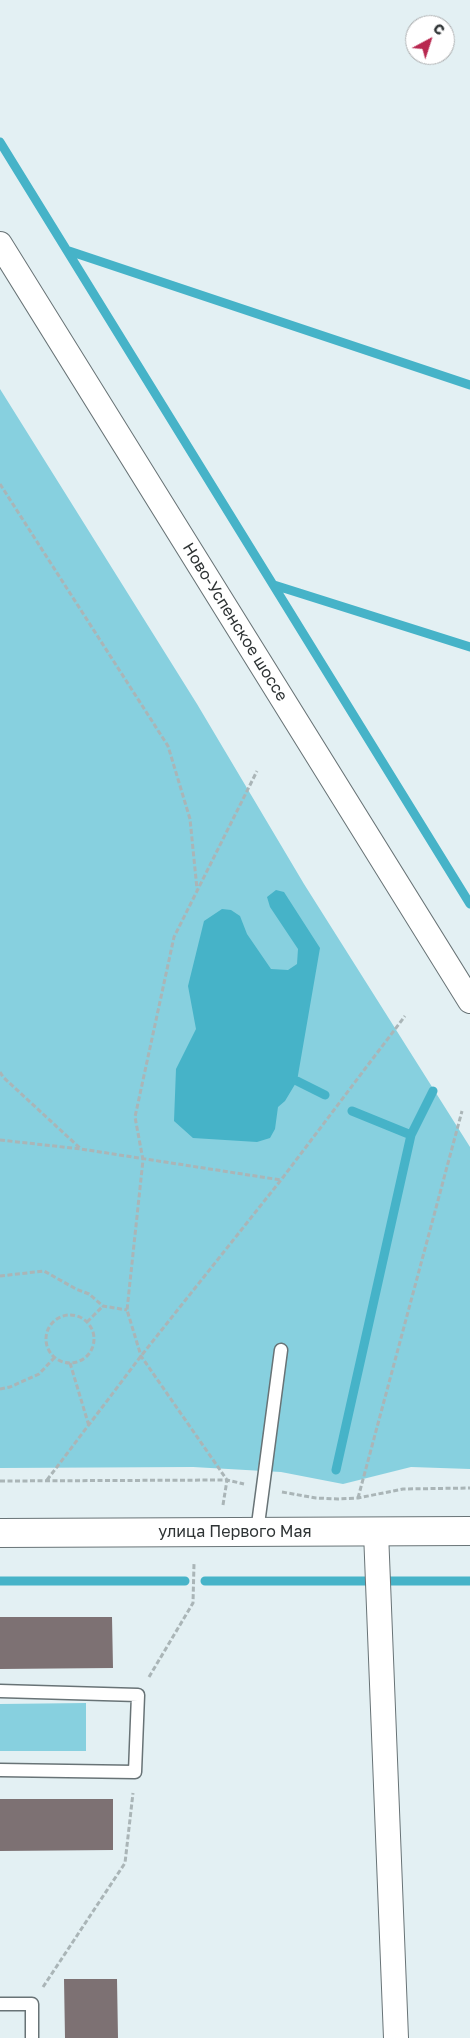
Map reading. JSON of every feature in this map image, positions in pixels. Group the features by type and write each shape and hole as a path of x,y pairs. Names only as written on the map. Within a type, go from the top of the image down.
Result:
{"street":[{"name":"Ново-Успенское шоссе","path":"0,244 470,1001"},
{"name":"улица Первого Мая","path":"0,1533 470,1531"},
{"path":"376,1532 396,2038"}],"lane":[{"path":"257,1532 281,1350"},
{"path":"0,1691 138,1695 135,1772 0,1770"},
{"path":"0,2004 32,2004 32,2038"}],"path":[{"path":"0,484 168,746 190,819 197,890"},
{"path":"218,1532 227,1480 141,1356 127,1310 143,1160 135,1117 174,937 256,771"},
{"path":"47,1480 141,1356 281,1180 405,1016"},
{"path":"0,1072 3,1077 81,1149"},
{"path":"358,1498 462,1112"},
{"path":"0,1140 81,1149 281,1180"},
{"path":"0,1276 44,1272 89,1294 103,1306 127,1310"},
{"path":"87,1322 103,1306"},
{"path":"68,1315 76,1316 87,1322 93,1330 93,1346 84,1358 70,1363 55,1357 50,1352 46,1336 54,1322 68,1315"},
{"path":"0,1389 10,1387 39,1374 55,1357"},
{"path":"70,1363 89,1426"},
{"path":"0,1481 227,1480 316,1498 358,1498 403,1489 470,1488"},
{"path":"138,1695 193,1603 194,1564"},
{"path":"32,2004 125,1862 135,1772"}],"shaded area":[{"path":"0,389 197,704 304,884 470,1147 470,1469 411,1467 343,1484 281,1472 193,1467 0,1468"},
{"path":"276,890 284,892 320,948 297,1081 285,1101 278,1107 275,1129 270,1138 257,1142 193,1138 174,1121 176,1069 196,1029 188,986 204,921 222,909 231,910 240,916 247,934 271,969 288,970 297,964 298,949 270,907 267,897"},
{"path":"86,1703 86,1751 0,1751 0,1704"}],"building":[{"path":"0,1617 112,1617 113,1668 0,1669"},
{"path":"0,1799 113,1799 113,1850 0,1851"},
{"path":"64,1979 117,1979 118,2038 65,2038"}],"waterway":[{"path":"0,142 470,904"},
{"path":"69,251 470,385"},
{"path":"274,585 470,647"},
{"path":"297,1081 325,1095"},
{"path":"411,1135 433,1091"},
{"path":"336,1470 411,1135 352,1111"},
{"path":"0,1581 185,1581"},
{"path":"205,1581 470,1581"}]}
